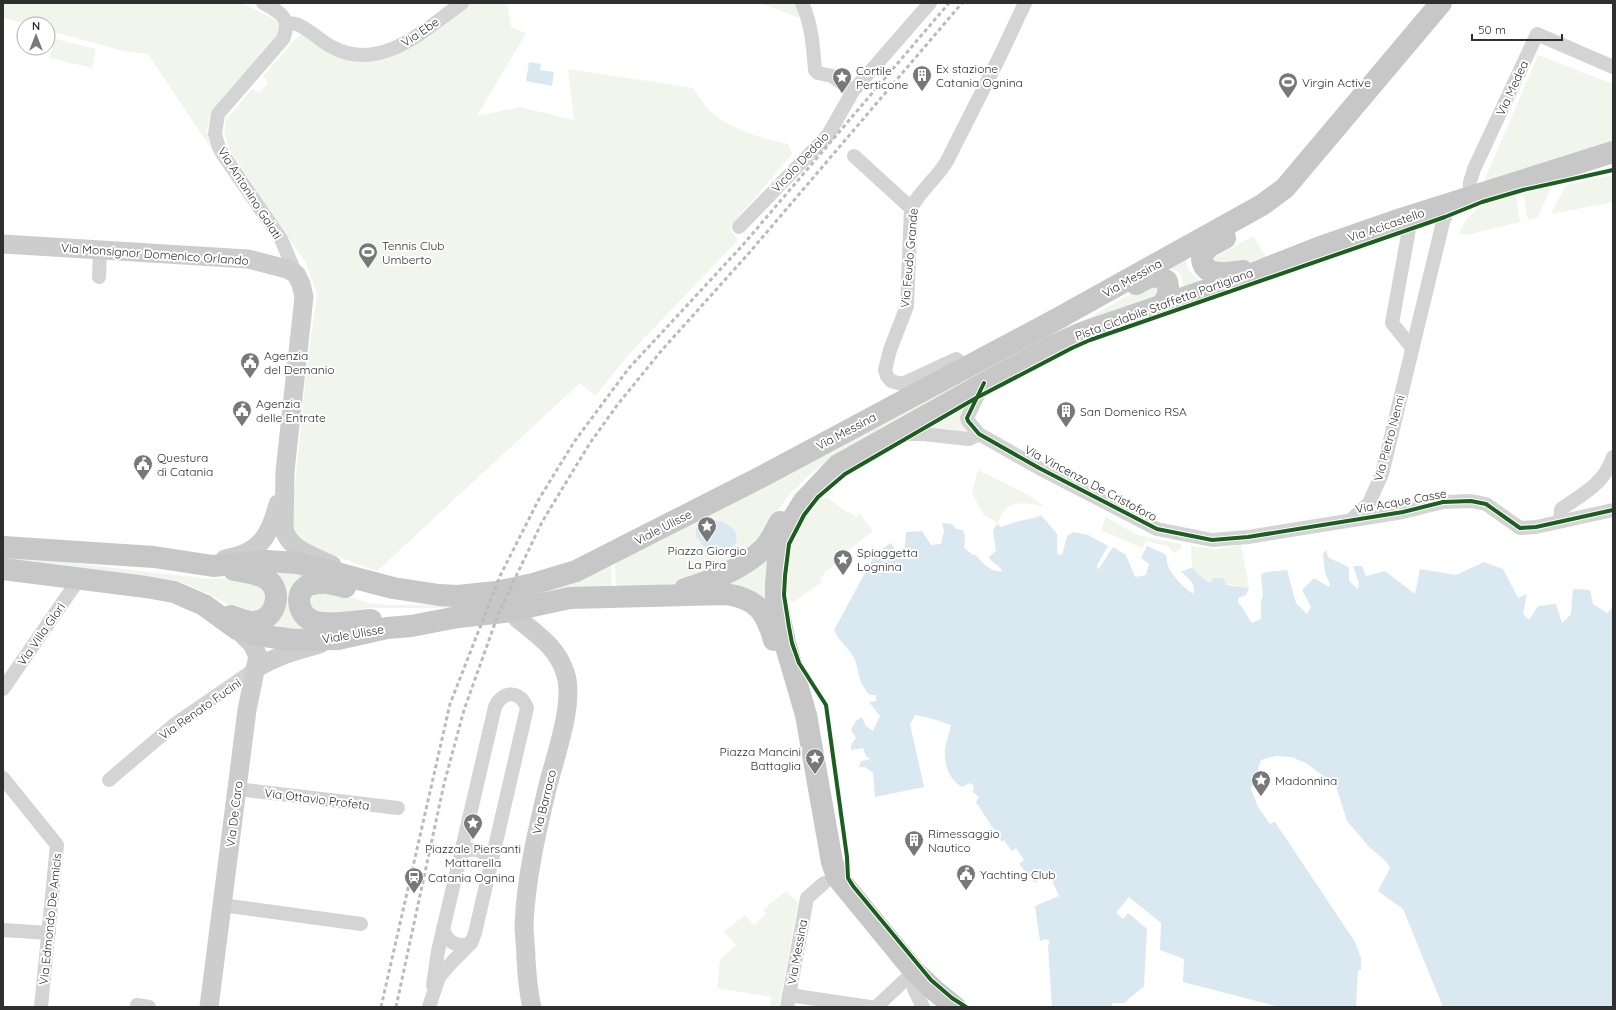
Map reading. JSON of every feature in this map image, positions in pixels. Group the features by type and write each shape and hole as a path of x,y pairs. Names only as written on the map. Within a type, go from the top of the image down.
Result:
{"main road":[{"name":"Via Messina","path":"761,477 1057,320 1262,205 1285,188 1441,3"},
{"name":"Via Acicastello","path":"1162,306 1401,219 1613,152"},
{"path":"1245,215 1235,232 1202,254 1203,263 1210,271 1215,273 1268,267"},
{"name":"Via Monsignor Domenico Orlando","path":"3,244 239,258 287,269 296,274"},
{"path":"296,274 301,284 304,296 285,471 284,524 286,537 301,551 374,583"},
{"path":"1057,320 1084,315 1150,276 1155,275 1163,278 1168,284 1169,293 1162,306"},
{"name":"Via Messina","path":"843,897 832,862 806,715 785,643 776,599 777,562 784,536 796,512 804,501 838,465 892,434 1062,342 1097,328 1162,306"},
{"path":"666,595 717,577 752,558 769,542 790,505 799,493 813,479 838,465"},
{"path":"205,564 234,558 249,552 260,544 269,532 274,520 285,471"},
{"name":"Viale Ulisse","path":"205,564 267,561 298,563 393,588 439,595 458,596 496,592 533,584 576,571 761,477"},
{"path":"3,547 154,558 205,564 257,574 264,577 273,587 277,598 272,612 268,617 256,622 240,620 204,605"},
{"name":"Viale Ulisse","path":"3,569 146,587 174,592 204,605 237,629 256,635 283,640 338,639 387,628 410,626 458,616 510,615 570,598 726,594 739,596 758,606 765,614 780,666 804,784 818,868 824,883 843,897"},
{"path":"439,595 380,596 322,582 307,586 302,590 299,597 299,604 306,617 313,621 322,623 386,618 458,616"},
{"name":"Via Barraco","path":"510,615 552,647 562,664 566,676 568,692 566,715 533,846 528,880 524,926 532,1007"},
{"name":"Via De Caro","path":"208,1007 247,710 258,656 256,651 237,629"},
{"path":"255,669 271,659 281,655 338,639"},
{"path":"843,897 914,992 932,1007"},
{"path":"843,897 914,971 934,990 956,1007"}],"street":[{"path":"263,3 275,9 284,17 287,23"},
{"name":"Via Ebe","path":"287,23 297,24 332,48 355,55 371,55 391,50 404,44 462,3"},
{"path":"802,3 807,14 812,35 815,70 818,74 832,76 853,91"},
{"name":"Vicolo Dedalo","path":"739,227 828,136 853,91 930,3"},
{"name":"Via Feudo Grande","path":"966,367 956,359 902,384 891,381 885,370 886,363 907,306 911,208 942,170 947,161 1000,56 1024,3"},
{"name":"Via Antonino Galati","path":"287,23 283,39 218,114 215,134 222,153 281,239 296,274"},
{"name":"Via Medea","path":"1460,201 1537,34 1613,67"},
{"path":"854,156 911,208"},
{"name":"Via Pietro Nenni","path":"1351,520 1369,503 1382,474 1443,222 1460,201"},
{"path":"1401,219 1409,229 1392,323 1412,348"},
{"path":"99,277 100,250"},
{"name":"Via Vincenzo De Cristoforo","path":"984,383 967,418 979,434 1039,468 1157,529 1188,537 1212,540 1248,537 1351,520"},
{"path":"892,434 923,434 969,440 979,434"},
{"path":"1560,521 1561,509 1599,481 1608,470 1613,457"},
{"name":"Via Acque Casse","path":"1351,520 1403,512 1443,502 1471,501 1486,504 1520,528 1536,527 1613,510"},
{"name":"Via Villa Glori","path":"3,689 79,579"},
{"name":"Via Renato Fucini","path":"109,780 175,724 255,669"},
{"path":"504,695 519,696 524,701 527,708 478,923 471,943 439,976 430,1003 434,969 495,707 498,699 504,695"},
{"name":"Via Edmondo De Amicis","path":"3,778 57,845 41,1007"},
{"name":"Via Ottavio Profeta","path":"237,788 398,808"},
{"path":"461,853 468,850 477,850 484,853 488,858 490,865"},
{"name":"Via Messina","path":"788,1001 807,898 824,883"},
{"path":"222,905 362,924"},
{"path":"443,929 445,936 450,942 456,945 464,946 471,943"},
{"path":"3,930 49,934"},
{"path":"876,1007 914,992"},
{"path":"788,1001 870,1007"}],"shaded area":[{"path":"3,3 242,3 276,20 280,26 279,34 210,115 207,130 210,147 148,54 123,51 56,32 56,16 16,16 16,21 3,18"},
{"path":"471,3 507,3 511,27 526,33 477,116 520,107 574,120 568,69 693,88 707,108 727,123 746,132 788,144 792,154 729,228 738,240 629,354 595,396 580,383 377,571 309,546 295,537 291,524 308,356 317,295 306,263 231,152 226,136 225,124 226,120 252,89 260,93 268,83 263,76 300,34 355,61 378,60 399,52"},
{"path":"759,3 798,3 803,19"},
{"path":"56,39 96,49 92,68 50,58 51,56 56,56"},
{"path":"1538,55 1613,84 1613,141 1500,178 1484,181"},
{"path":"529,62 541,64 540,70 554,72 552,86 526,81"},
{"path":"1613,175 1613,202 1551,214 1566,185"},
{"path":"1551,187 1538,217 1528,220 1523,194"},
{"path":"1516,196 1520,222 1466,235 1459,234 1469,217 1475,211 1489,203"},
{"path":"1253,236 1266,257 1229,267 1210,260"},
{"path":"1187,256 1188,268 1195,277 1202,282 1182,289 1182,277 1180,274 1167,268"},
{"path":"1150,283 1154,283 1162,293 844,449 811,473 789,495 760,536 744,550 718,566 692,579 673,584 616,588 615,563 796,470 1064,327 1085,320"},
{"path":"964,408 967,431 931,428"},
{"path":"978,470 1032,497 1045,507 1024,503 1013,504 1001,515 997,524 984,515 972,493"},
{"path":"826,497 856,517 860,514 873,531 840,557 839,562 825,572 820,580 822,582 792,603 788,594 788,585 790,556 793,544 803,523 817,505"},
{"path":"1041,515 1057,534 1057,554 1062,555 1067,536 1073,532 1088,535 1108,546 1097,565 1098,570 1113,547 1126,555 1135,577 1146,575 1149,564 1141,558 1147,546 1165,554 1167,564 1175,578 1193,594 1193,584 1181,572 1193,567 1198,574 1209,583 1213,578 1223,578 1227,585 1249,588 1246,595 1238,598 1238,603 1252,623 1261,619 1261,601 1263,596 1261,575 1266,572 1287,570 1296,603 1307,614 1311,607 1302,590 1314,578 1329,587 1330,584 1325,573 1323,554 1326,550 1328,557 1349,568 1349,581 1358,589 1359,583 1353,566 1362,566 1366,576 1385,571 1415,594 1420,569 1456,575 1484,562 1503,569 1518,598 1527,594 1523,614 1529,620 1538,606 1556,604 1562,623 1571,614 1573,589 1590,590 1593,604 1607,613 1613,607 1613,1007 1443,1007 1403,909 1378,891 1390,868 1386,861 1369,847 1347,821 1336,786 1306,763 1291,757 1276,756 1261,760 1251,789 1258,807 1270,824 1275,822 1355,942 1361,958 1361,970 1358,970 1356,1007 1280,1007 1183,982 1184,959 1160,950 1161,923 1129,897 1116,913 1123,919 1128,913 1147,929 1144,986 1124,1003 1112,1003 1112,1007 1052,1007 1048,945 1050,942 1046,939 1040,941 1035,906 1059,896 1049,873 1035,883 1019,864 1024,860 1016,848 1012,851 1004,840 1002,842 976,802 979,797 973,792 974,786 970,783 962,787 957,784 951,776 945,761 945,749 951,725 915,715 910,724 924,787 875,797 873,773 865,767 859,767 861,761 871,759 866,756 863,748 851,750 851,745 856,738 851,730 856,721 862,717 866,726 873,731 880,716 869,702 876,701 876,695 870,695 865,689 860,679 854,658 834,630 876,553 891,543 900,559 904,559 906,532 922,531 931,545 941,544 944,531 942,523 952,524 956,529 963,530 965,536 964,548 973,555 976,555 991,569 1002,571 1000,567 989,557 996,551 993,530 997,524 1001,527"},
{"path":"1106,517 1137,535 1181,544 1181,549 1174,553 1168,546 1146,541 1142,548 1101,530"},
{"path":"714,520 731,527 735,532 737,538 736,542 732,546 725,549 713,549 701,544 696,535 697,528 703,523"},
{"path":"1241,545 1249,588 1212,581 1209,583 1194,570 1191,546 1216,549"},
{"path":"3,555 210,579 240,578 260,582 270,607 240,615 227,604 205,592 177,581 3,559"},
{"path":"771,559 776,624 722,585"},
{"path":"612,565 611,588 458,608 369,608 320,616 310,608 309,592 336,593 369,603 387,605 458,604 577,581"},
{"path":"271,572 315,574 289,604 296,620 304,626 319,633 266,626"},
{"path":"786,891 798,903 779,1007 770,1007 771,997 717,988 720,960 736,945 724,932 745,915 754,925 766,914 763,910"}],"railway":[{"path":"381,1007 450,704 500,576 539,499 574,442 629,368 742,246 949,3"},
{"path":"396,1007 444,784 464,710 499,612 542,522 590,443 618,404 662,350 749,253 962,3"}],"cycle path":[{"name":"Pista Ciclabile Staffetta Partigiana","path":"966,1007 952,998 931,980 848,878 847,857 826,705 799,663 792,643 784,595 789,544 804,515 818,497 845,474 976,398 1090,340 1445,217 1482,202 1523,190 1613,170"},
{"path":"984,383 967,418 979,434 1039,468 1157,529 1212,540 1248,537 1403,512 1443,502 1471,501 1486,504 1520,528 1536,527 1613,510"}],"place":[{"name":"Ex stazione Catania Ognina","path":"922,92"},
{"name":"Cortile Perticone","path":"842,94"},
{"name":"Virgin Active","path":"1288,99"},
{"name":"Tennis Club Umberto","path":"368,269"},
{"name":"Agenzia del Demanio","path":"250,379"},
{"name":"Agenzia delle Entrate","path":"242,427"},
{"name":"San Domenico RSA","path":"1066,428"},
{"name":"Questura di Catania","path":"143,481"},
{"name":"Piazza Giorgio La Pira","path":"707,543"},
{"name":"Spiaggetta Lognina","path":"843,576"},
{"name":"Piazza Mancini Battaglia","path":"815,775"},
{"name":"Madonnina","path":"1261,797"},
{"name":"Piazzale Piersanti Mattarella","path":"473,840"},
{"name":"Rimessaggio Nautico","path":"914,857"},
{"name":"Yachting Club","path":"966,891"},
{"name":"Catania Ognina","path":"414,894"}]}
